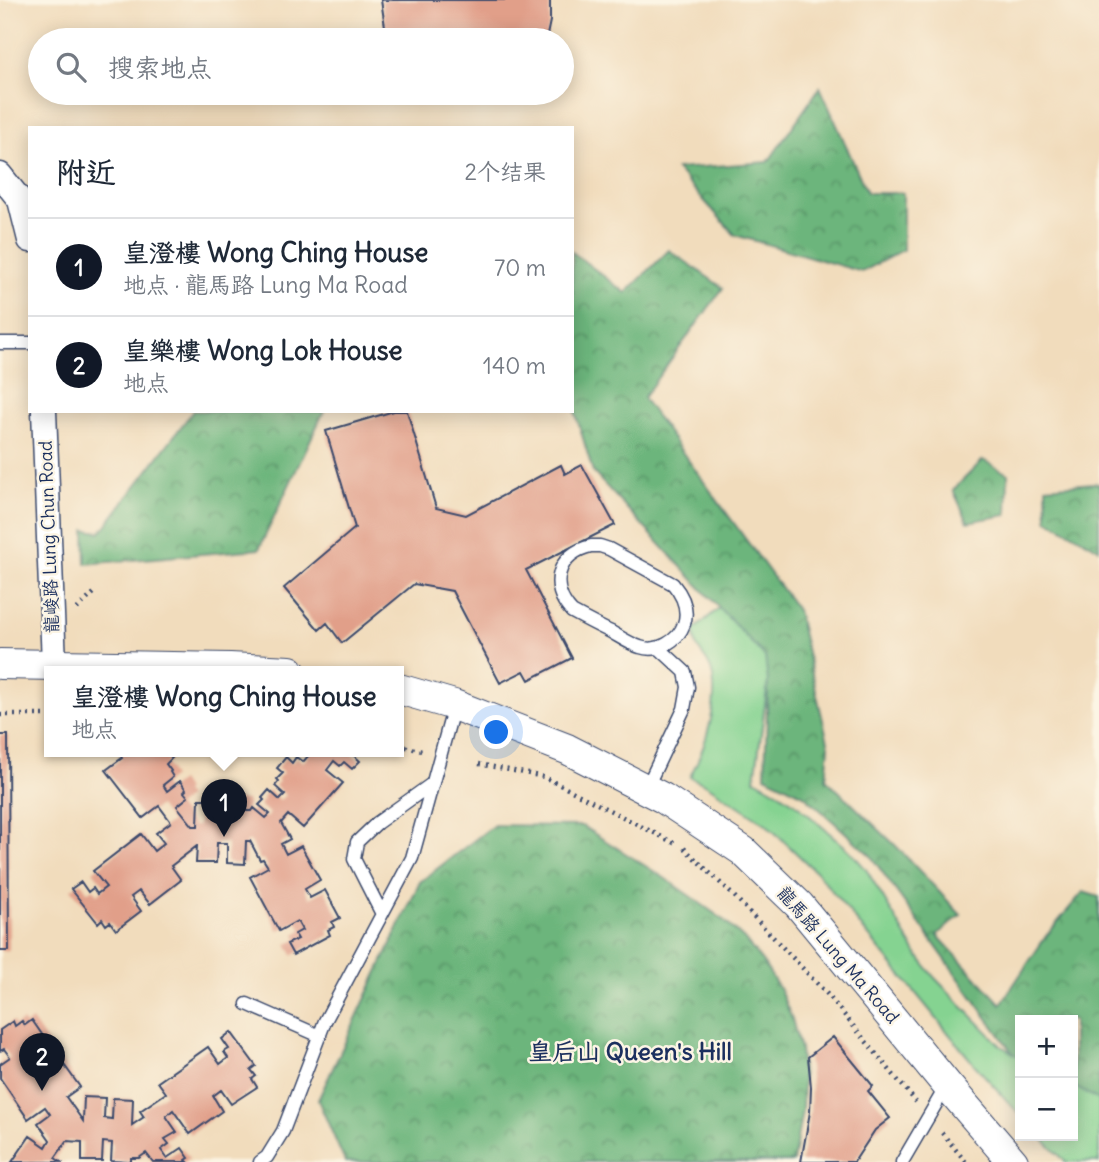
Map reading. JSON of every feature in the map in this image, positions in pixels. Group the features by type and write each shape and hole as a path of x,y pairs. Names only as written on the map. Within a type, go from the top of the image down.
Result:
{"street":[{"path":"0,175 20,200 28,232"},
{"name":"龍峻路 Lung Chun Road","path":"44,413 54,664"},
{"path":"0,664 171,666"},
{"name":"龍馬路 Lung Ma Road","path":"404,690 454,705 567,749 663,798 743,852 799,905 1013,1162"}],"lane":[{"path":"0,343 28,343"},
{"path":"646,789 684,709 688,687 685,672 659,648 641,648 572,612 561,597 558,582 568,557 583,548 600,546 673,584 684,601 685,621 673,640 659,648"},
{"path":"260,1162 267,1157 283,1131 325,1021 412,858 454,705"},
{"path":"382,914 354,859 357,842 377,823 433,783"},
{"path":"247,1004 320,1035"},
{"path":"902,1162 947,1085"}],"path":[{"path":"74,612 94,592"},
{"path":"0,715 44,715"},
{"name":"龍馬路 Lung Ma Road","path":"479,764 544,777 682,847 735,897 827,994 966,1162"}],"green space":[{"path":"820,87 867,193 903,193 903,250 862,272 735,235 676,169 768,162"},
{"path":"669,250 723,288 643,398 797,610 829,746 826,779 896,846 961,915 937,935 1001,1004 1046,936 1083,892 1099,897 1099,1162 1078,1141 1078,1015 1015,1015 1015,1056 870,855 804,795 765,776 768,682 765,657 593,472 574,408 574,254 626,293"},
{"path":"191,413 323,413 259,549 86,564 85,530 101,532"},
{"path":"983,460 1008,474 1007,515 968,522 953,490"},
{"path":"1099,484 1099,549 1047,519 1046,487"},
{"path":"719,608 765,657 768,682 755,779 795,803 849,850 866,869 916,953 934,977 1001,1046 1015,1054 1015,1109 973,1063 818,874 766,824 707,785 690,777 706,739 714,695 711,669 697,647 695,629"},
{"path":"494,825 582,826 663,877 721,918 744,939 780,990 800,1049 802,1111 793,1162 345,1162 318,1100 420,882"},
{"path":"1078,1089 1099,1100 1099,1162 1066,1162 1045,1141 1078,1141"}],"building":[{"path":"381,0 550,0 549,28 385,28"},
{"path":"387,413 408,413 436,508 466,515 561,465 565,474 582,465 615,525 526,570 572,658 529,680 524,671 500,683 452,591 414,584 342,643 327,623 319,630 284,588 355,528 326,431"},
{"path":"0,735 8,735 9,951 0,951"},
{"path":"171,757 166,764 173,777 163,785 167,791 180,781 188,797 177,806 193,826 198,826 199,799 213,799 213,810 219,810 219,819 226,819 226,810 234,810 234,800 247,800 247,811 254,808 266,818 270,814 259,805 264,800 262,798 269,790 280,800 285,795 275,786 283,773 277,768 286,757 292,763 296,757 303,762 307,757 356,757 360,761 352,769 344,762 340,766 334,761 327,770 343,783 303,828 288,815 281,823 290,839 281,844 286,854 301,846 320,880 305,889 310,898 325,890 340,918 332,922 334,927 328,930 330,935 293,955 287,944 298,939 295,934 302,930 297,921 279,931 250,877 268,867 263,859 260,860 250,841 246,841 245,864 227,863 227,843 217,843 216,863 196,863 197,846 171,866 181,880 150,904 139,891 131,897 141,911 116,930 110,922 106,925 102,919 98,923 71,889 81,882 88,892 93,888 97,894 106,887 93,871 141,834 154,851 164,843 156,833 171,822 159,806 143,818 106,770 122,758"},
{"path":"32,1020 50,1046 36,1056 43,1064 57,1055 80,1087 66,1097 83,1121 84,1097 105,1098 104,1118 112,1119 113,1098 133,1099 132,1125 144,1117 140,1111 166,1093 158,1082 208,1047 220,1064 228,1058 224,1052 229,1049 222,1039 231,1032 256,1066 251,1070 256,1076 252,1079 257,1087 231,1104 221,1090 213,1096 222,1111 190,1134 173,1110 166,1116 177,1132 165,1139 169,1144 161,1150 167,1158 182,1148 189,1158 186,1160 188,1162 153,1162 146,1153 139,1158 131,1158 131,1162 111,1161 112,1143 103,1142 102,1161 82,1161 82,1142 67,1141 55,1158 61,1162 12,1162 30,1136 46,1147 50,1140 38,1123 50,1114 45,1107 28,1119 0,1078 0,1064 10,1057 4,1049 0,1051 0,1030 13,1021 15,1026 22,1021 25,1025"},
{"path":"833,1037 873,1086 868,1091 890,1118 875,1130 854,1162 801,1162 810,1112 808,1057"}],"place":[{"name":"皇澄樓 Wong Ching House","path":"224,837"},
{"name":"皇樂樓 Wong Lok House","path":"42,1091"}],"district":[{"name":"皇后山 Queen's Hill","path":"630,1052"}]}
